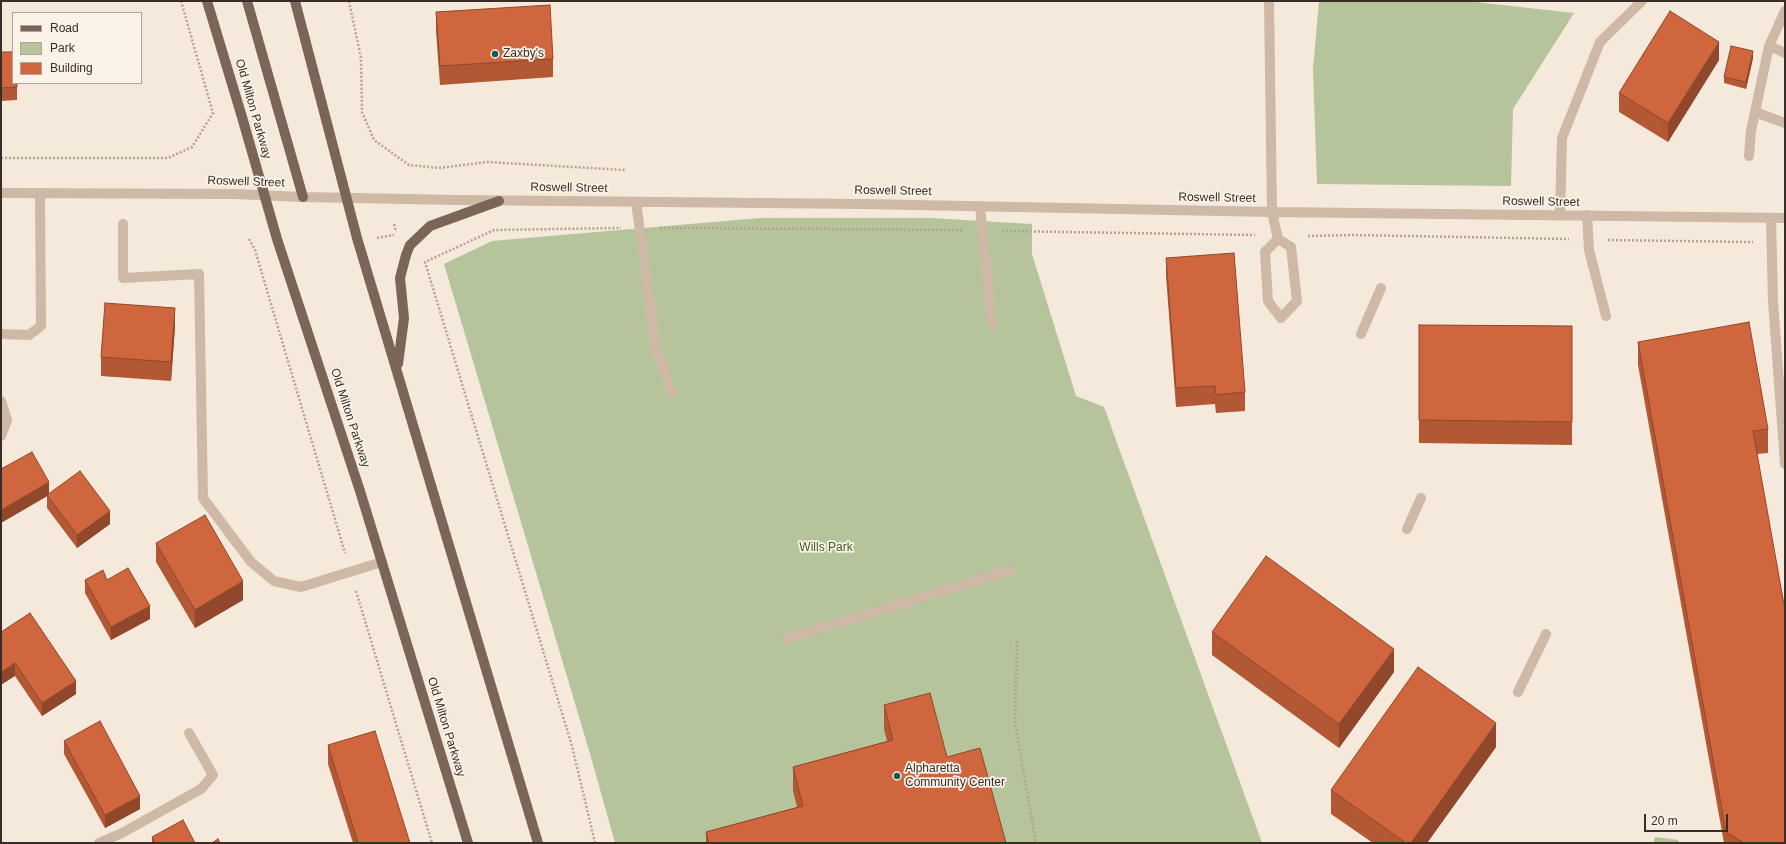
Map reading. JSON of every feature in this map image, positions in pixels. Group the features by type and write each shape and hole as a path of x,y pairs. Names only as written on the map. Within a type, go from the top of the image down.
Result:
{"main road":[{"name":"Old Milton Parkway","path":"207,1 242,117 263,195 382,562 468,843"},
{"path":"247,1 281,113 303,197"},
{"path":"295,1 348,198 357,238 538,843"},
{"path":"397,368 404,318 400,278 410,244 430,226 499,201"}],"street":[{"path":"1269,1 1272,212 1277,237 1291,247 1297,301 1281,318 1268,301 1265,252 1277,237"},
{"path":"1560,215 1562,138 1600,42 1642,1"},
{"path":"1749,156 1751,131 1769,46 1785,11"},
{"path":"1769,46 1785,53"},
{"path":"1755,112 1785,123"},
{"name":"Roswell Street","path":"1,193 263,195 499,201 980,206 1272,212 1785,218"},
{"path":"1,334 30,335 41,326 40,194"},
{"path":"636,202 656,349 672,392"},
{"path":"980,206 992,326"},
{"path":"1587,215 1588,250 1606,316"},
{"path":"1771,218 1773,302 1785,464"},
{"path":"123,224 123,278 199,274 203,498 251,562 274,581 301,587 382,562"},
{"path":"1361,334 1381,288"},
{"path":"1,401 7,420 1,436"},
{"path":"1407,529 1421,498"},
{"path":"786,639 1011,570"},
{"path":"1518,692 1546,634"},
{"path":"98,843 122,833 201,789 212,775 189,733"}],"path":[{"path":"1,158 168,158 192,147 213,114 181,1"},
{"path":"349,1 361,58 362,112 374,140 409,165 439,168 487,162 625,170"},
{"path":"595,843 572,746 425,262 494,230 639,228 983,231 1277,237 1354,235 1771,242"},
{"path":"377,238 396,234"},
{"path":"248,239 255,250 432,843"},
{"path":"1017,641 1014,722 1036,843"}],"green space":[{"path":"1319,1 1466,1 1574,13 1513,109 1511,186 1317,184 1313,69"},
{"name":"Wills Park","path":"760,218 931,218 1032,224 1032,254 1076,396 1104,407 1262,843 615,843 591,757 444,264 492,241"},
{"path":"1655,837 1678,840 1679,843 1653,843"}],"building":[{"name":"Zaxby's","path":"550,5 553,59 440,66 436,12"},
{"path":"1670,11 1719,42 1668,123 1619,93"},
{"path":"1731,46 1753,51 1746,82 1724,77"},
{"path":"1,52 12,52 12,84 17,84 17,87 1,88"},
{"path":"1234,253 1245,392 1216,395 1215,386 1176,388 1166,258"},
{"path":"105,303 175,308 171,362 101,357"},
{"path":"1749,322 1768,429 1753,431 1785,610 1785,843 1744,843 1726,832 1638,342"},
{"path":"1419,325 1572,326 1572,422 1419,420"},
{"path":"32,452 49,482 1,510 1,469"},
{"path":"80,471 110,511 77,535 47,495"},
{"path":"205,515 243,581 195,610 156,543"},
{"path":"1266,556 1394,649 1339,724 1212,632"},
{"path":"128,568 150,606 111,627 85,580 103,570 107,580"},
{"path":"30,613 76,681 42,703 15,663 1,672 1,632"},
{"path":"1418,667 1496,723 1411,843 1406,843 1331,790"},
{"name":"Alpharetta Community Center","path":"930,693 947,757 980,748 1006,843 709,843 706,832 803,806 793,767 893,740 884,705"},
{"path":"100,721 140,796 105,815 64,741"},
{"path":"375,731 410,843 358,843 328,745"},
{"path":"183,820 195,843 155,843 152,837"},
{"path":"218,839 220,843 212,843"}],"place":[{"name":"Zaxby's","path":"495,54"},
{"name":"Alpharetta Community Center","path":"897,776"}]}
